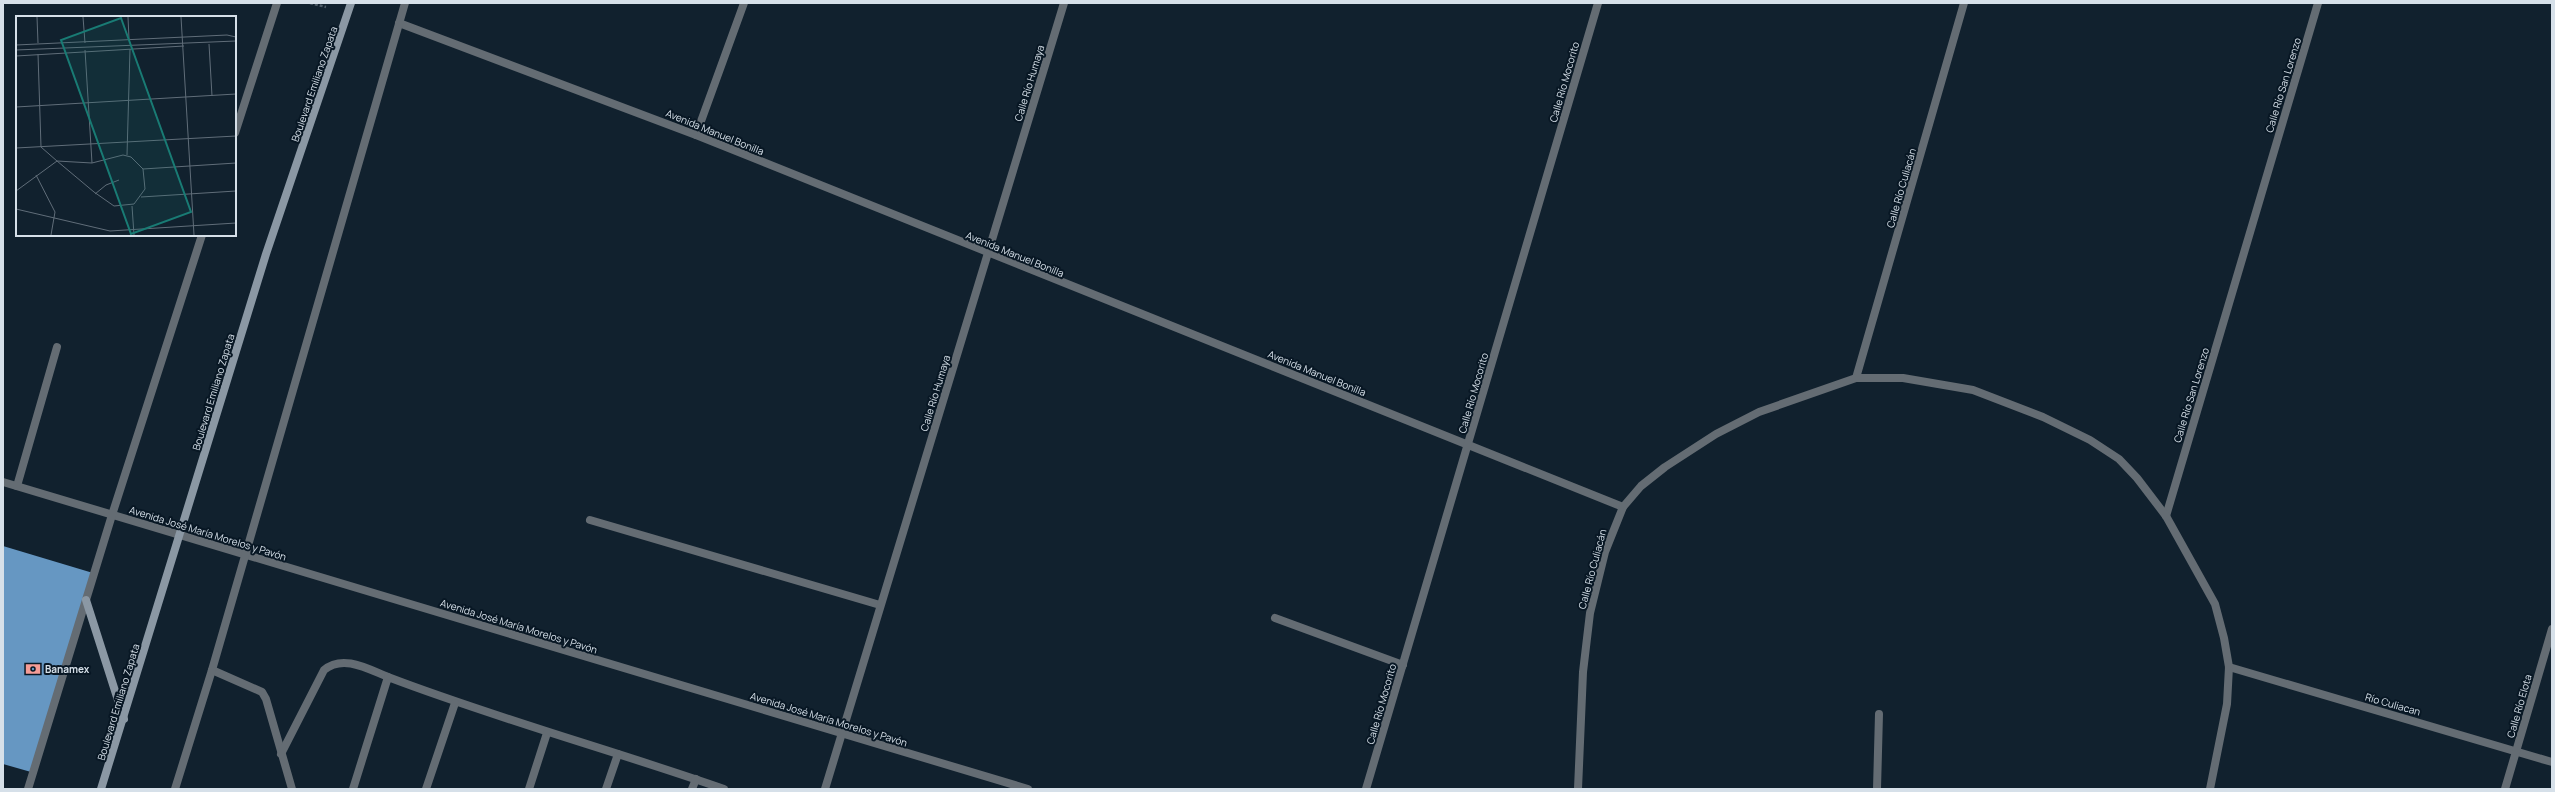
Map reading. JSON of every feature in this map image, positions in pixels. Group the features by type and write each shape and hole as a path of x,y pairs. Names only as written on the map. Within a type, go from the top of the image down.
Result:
{"main road":[{"name":"Boulevard Emiliano Zapata","path":"101,789 124,719 178,535 266,254 351,3"},
{"path":"86,600 124,719"}],"street":[{"path":"236,130 277,3"},
{"path":"174,789 212,670 246,554 404,3"},
{"path":"696,135 744,3"},
{"name":"Calle Río Humaya","path":"826,789 880,606 1064,3"},
{"name":"Calle Río Mocorito","path":"1366,789 1598,3"},
{"name":"Calle Río Culiacán","path":"1856,378 1964,3"},
{"name":"Calle Río San Lorenzo","path":"2166,516 2318,3"},
{"name":"Avenida Manuel Bonilla","path":"399,23 696,135 988,254 1469,443 1624,507"},
{"path":"28,789 112,515 202,236"},
{"path":"17,486 57,346"},
{"name":"Calle Río Culiacán","path":"1578,789 1583,672 1590,613 1605,552 1624,507 1641,486 1665,467 1716,434 1772,407 1856,378 1903,378 1973,390 2044,417 2090,440 2120,459 2137,478 2166,516"},
{"name":"Avenida José María Morelos y Pavón","path":"3,482 1028,789"},
{"path":"2166,516 2215,604 2224,638 2229,667 2224,730 2210,789"},
{"path":"590,520 880,606"},
{"path":"1275,618 1403,666"},
{"name":"Calle Río Elota","path":"2505,789 2552,630"},
{"path":"280,754 324,670 330,665 345,662 355,664 455,703 724,789"},
{"name":"Río Culiacan","path":"2229,667 2552,762"},
{"path":"212,670 262,692 266,699 280,754 292,789"},
{"path":"353,789 388,677"},
{"path":"426,789 455,703"},
{"path":"1877,789 1879,714"},
{"path":"529,789 548,733"},
{"path":"606,789 618,754"},
{"path":"692,789 696,779"}],"building":[{"name":"Banamex","path":"3,546 93,573 31,772 3,764"}],"place":[{"name":"Banamex","path":"33,669"}]}
